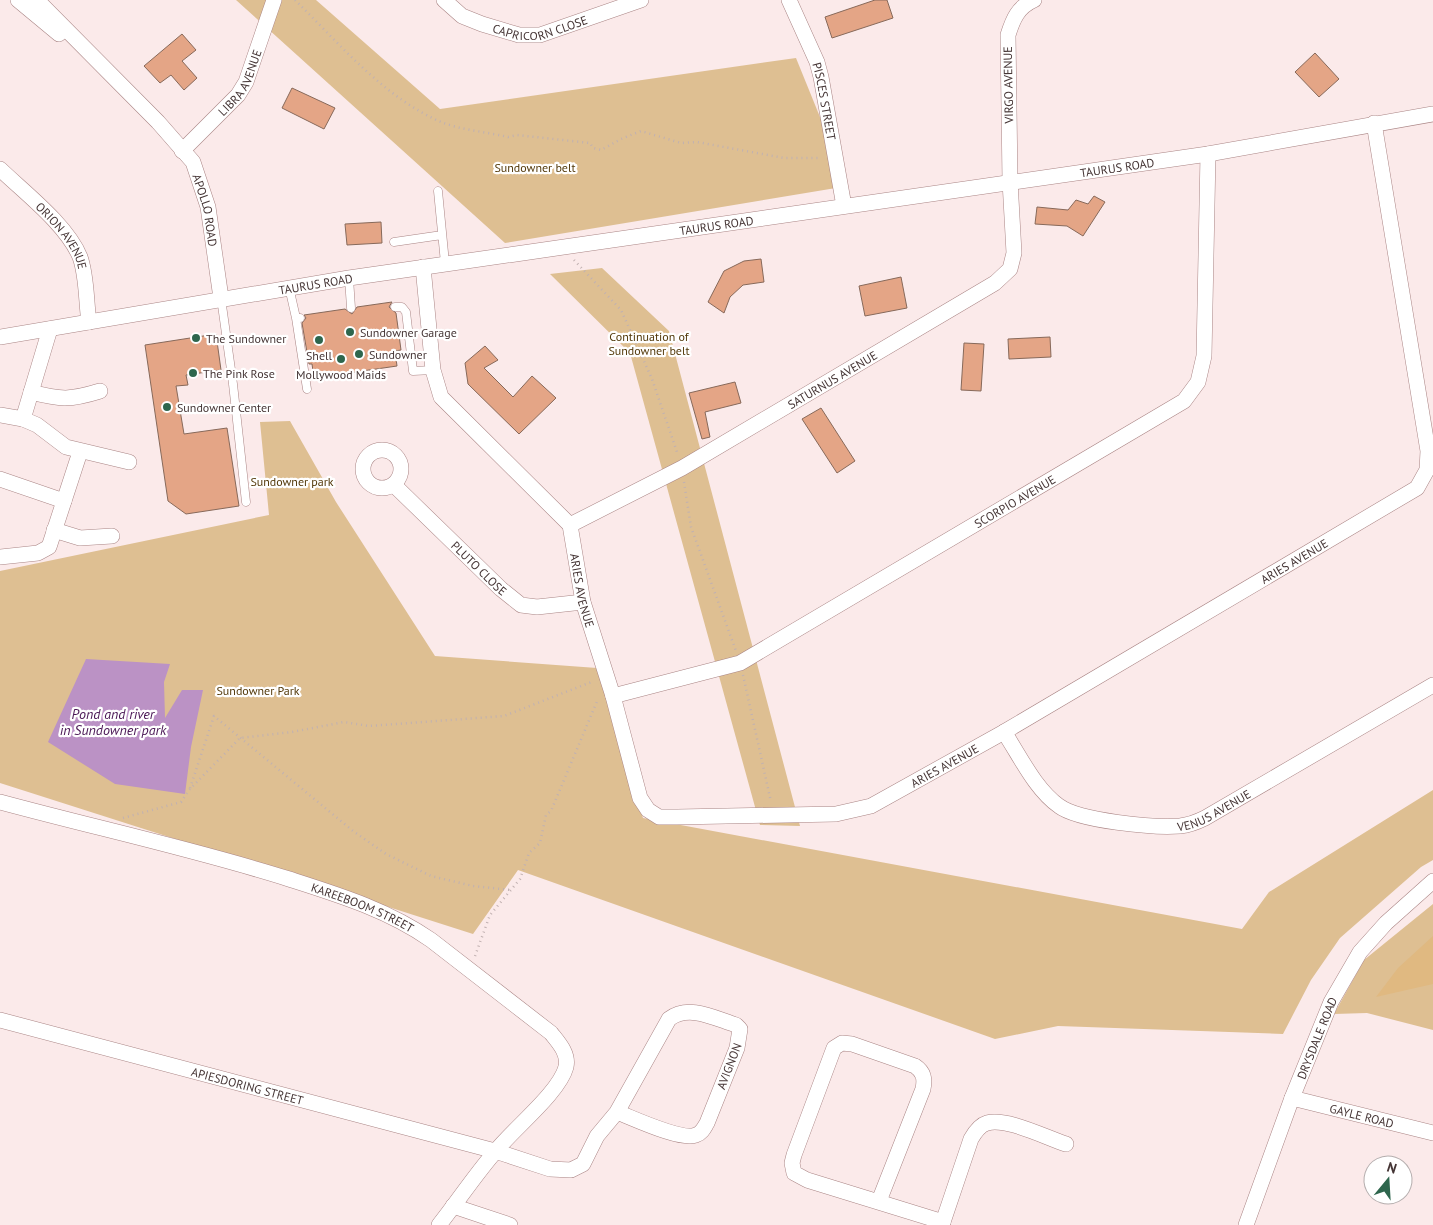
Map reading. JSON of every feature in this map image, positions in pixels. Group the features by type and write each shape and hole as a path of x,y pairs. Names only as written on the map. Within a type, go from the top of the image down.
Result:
{"street":[{"name":"APOLLO ROAD","path":"37,0 158,122 196,171 208,207 221,298"},
{"name":"LIBRA AVENUE","path":"182,151 238,94 246,82 274,0"},
{"name":"CAPRICORN CLOSE","path":"444,0 462,16 482,24 519,35 540,35 641,0"},
{"name":"PISCES STREET","path":"789,0 819,70 844,206"},
{"name":"VIRGO AVENUE","path":"1010,181 1008,35 1014,16 1022,7 1034,0"},
{"name":"APOLLO ROAD","path":"20,1 104,68"},
{"name":"TAURUS ROAD","path":"0,337 289,287 1010,181 1208,154 1433,114"},
{"name":"ARIES AVENUE","path":"570,525 584,602 613,696 632,778 640,798 648,810 659,817 836,814 871,806 1004,732 1390,505 1417,488 1424,479 1429,460 1428,451 1374,123"},
{"name":"SCORPIO AVENUE","path":"613,696 740,663 1184,402 1198,382 1204,356 1208,154"},
{"name":"ORION AVENUE","path":"0,169 50,218 75,248 80,259 89,322"},
{"name":"SATURNUS AVENUE","path":"570,525 682,468 1001,279 1013,262 1010,181"},
{"path":"423,267 433,370 438,390 445,403 570,525"},
{"path":"22,419 50,328"},
{"path":"31,392 63,400 74,400 100,391"},
{"path":"0,415 22,419 37,425 66,447 80,452 129,462"},
{"path":"0,557 44,551 50,545 80,452"},
{"path":"0,479 64,501"},
{"name":"PLUTO CLOSE","path":"394,485 501,589 521,605 538,608 584,602"},
{"path":"54,530 86,538 112,536"},
{"name":"VENUS AVENUE","path":"1004,732 1043,792 1058,806 1072,814 1128,823 1179,826 1192,824 1205,818 1433,685"},
{"name":"KAREEBOOM STREET","path":"0,802 246,865 382,911 411,926 470,969 551,1033 561,1045 566,1057 566,1066 558,1082 495,1151 439,1225"},
{"name":"DRYSDALE ROAD","path":"1246,1225 1292,1098 1331,1002 1360,952 1386,923 1433,881"},
{"name":"AVIGNON","path":"495,1151 550,1169 577,1169 587,1160 603,1126 617,1112 666,1024 677,1013 690,1011 736,1025 740,1029 737,1048 707,1123 700,1133 695,1136 681,1135 617,1112"},
{"name":"APIESDORING STREET","path":"0,1020 495,1151"},
{"path":"879,1201 923,1089 924,1079 920,1070 915,1066 852,1044 842,1043 834,1048 827,1064 794,1154 792,1168 794,1173 807,1180 879,1201 943,1224 971,1139 976,1130 987,1123 1008,1124 1066,1144"},
{"name":"GAYLE ROAD","path":"1292,1098 1433,1132"},
{"path":"453,1206 510,1225"}],"lane":[{"path":"438,191 445,264"},
{"path":"394,242 442,235"},
{"path":"348,278 351,308"},
{"path":"289,287 298,318 307,388"},
{"path":"221,298 234,384 246,502"},
{"path":"395,307 402,307 405,310 413,371 433,370"}],"path":[{"path":"295,0 377,80 410,106 442,122 508,137 517,134 590,143 593,148 601,150 621,138 641,132 681,143 697,142 784,158 835,158"},
{"path":"560,247 621,310 652,378 682,468 691,527 740,663 774,815"},
{"path":"119,820 181,802 189,790 240,738 292,732 344,722 370,726 504,716 607,676"},
{"path":"470,969 490,916 520,879 529,853 540,843 546,815 551,811 607,676"},
{"path":"189,790 214,716 354,831 386,854 431,876 473,886 511,890"}],"green space":[{"name":"Sundowner belt","path":"236,0 316,0 440,109 796,58 848,186 505,243"},
{"name":"Continuation of Sundowner belt","path":"602,268 669,331 800,826 760,825 630,353 550,274"},
{"name":"Sundowner Park","path":"290,421 336,502 435,656 597,668 643,818 1242,929 1269,892 1433,790 1433,860 1421,867 1340,938 1311,980 1283,1034 1058,1026 995,1039 518,870 473,934 0,783 0,571 269,515 260,422"},
{"path":"1433,904 1433,1030 1367,1013 1334,1014 1364,960"}],"shaded area":[{"path":"1433,936 1433,984 1376,997 1398,968"}],"water":[{"name":"Pond and river in Sundowner park","path":"86,659 170,664 164,682 165,718 182,690 203,690 191,747 185,794 115,784 48,742"}],"building":[{"path":"875,0 887,0 893,18 832,38 825,17"},
{"path":"182,34 196,50 182,61 197,78 184,90 171,75 160,83 144,66"},
{"path":"1315,53 1339,79 1319,97 1295,72"},
{"path":"292,88 335,108 324,129 282,108"},
{"path":"1094,196 1105,202 1083,236 1067,226 1035,224 1037,207 1068,210 1076,200 1088,204"},
{"path":"381,222 382,243 347,245 345,224"},
{"path":"761,259 764,282 743,285 730,297 724,313 708,302 724,271 744,261"},
{"path":"901,277 907,308 865,316 859,286"},
{"name":"Sundowner Garage","path":"392,302 389,307 396,313 401,350 395,351 397,366 314,378 312,364 309,364 302,323 306,318 304,315 345,309 352,314 357,307"},
{"name":"Sundowner Center","path":"216,334 221,370 186,375 188,385 176,386 184,434 227,428 239,506 186,514 168,501 145,345"},
{"path":"1050,337 1051,357 1009,359 1008,339"},
{"path":"964,343 984,344 981,391 961,390"},
{"path":"485,346 498,360 484,368 513,397 532,376 556,398 519,434 468,384 465,363"},
{"path":"735,382 741,403 705,412 710,437 702,439 689,393"},
{"path":"821,408 855,461 837,473 802,419"}],"place":[{"name":"Sundowner Garage","path":"350,332"},
{"name":"The Sundowner","path":"196,338"},
{"name":"Shell","path":"319,340"},
{"name":"Sundowner","path":"359,354"},
{"name":"Mollywood Maids","path":"341,359"},
{"name":"The Pink Rose","path":"193,373"},
{"name":"Sundowner Center","path":"167,407"}],"park label":[{"name":"Sundowner park","path":"292,481"}]}
